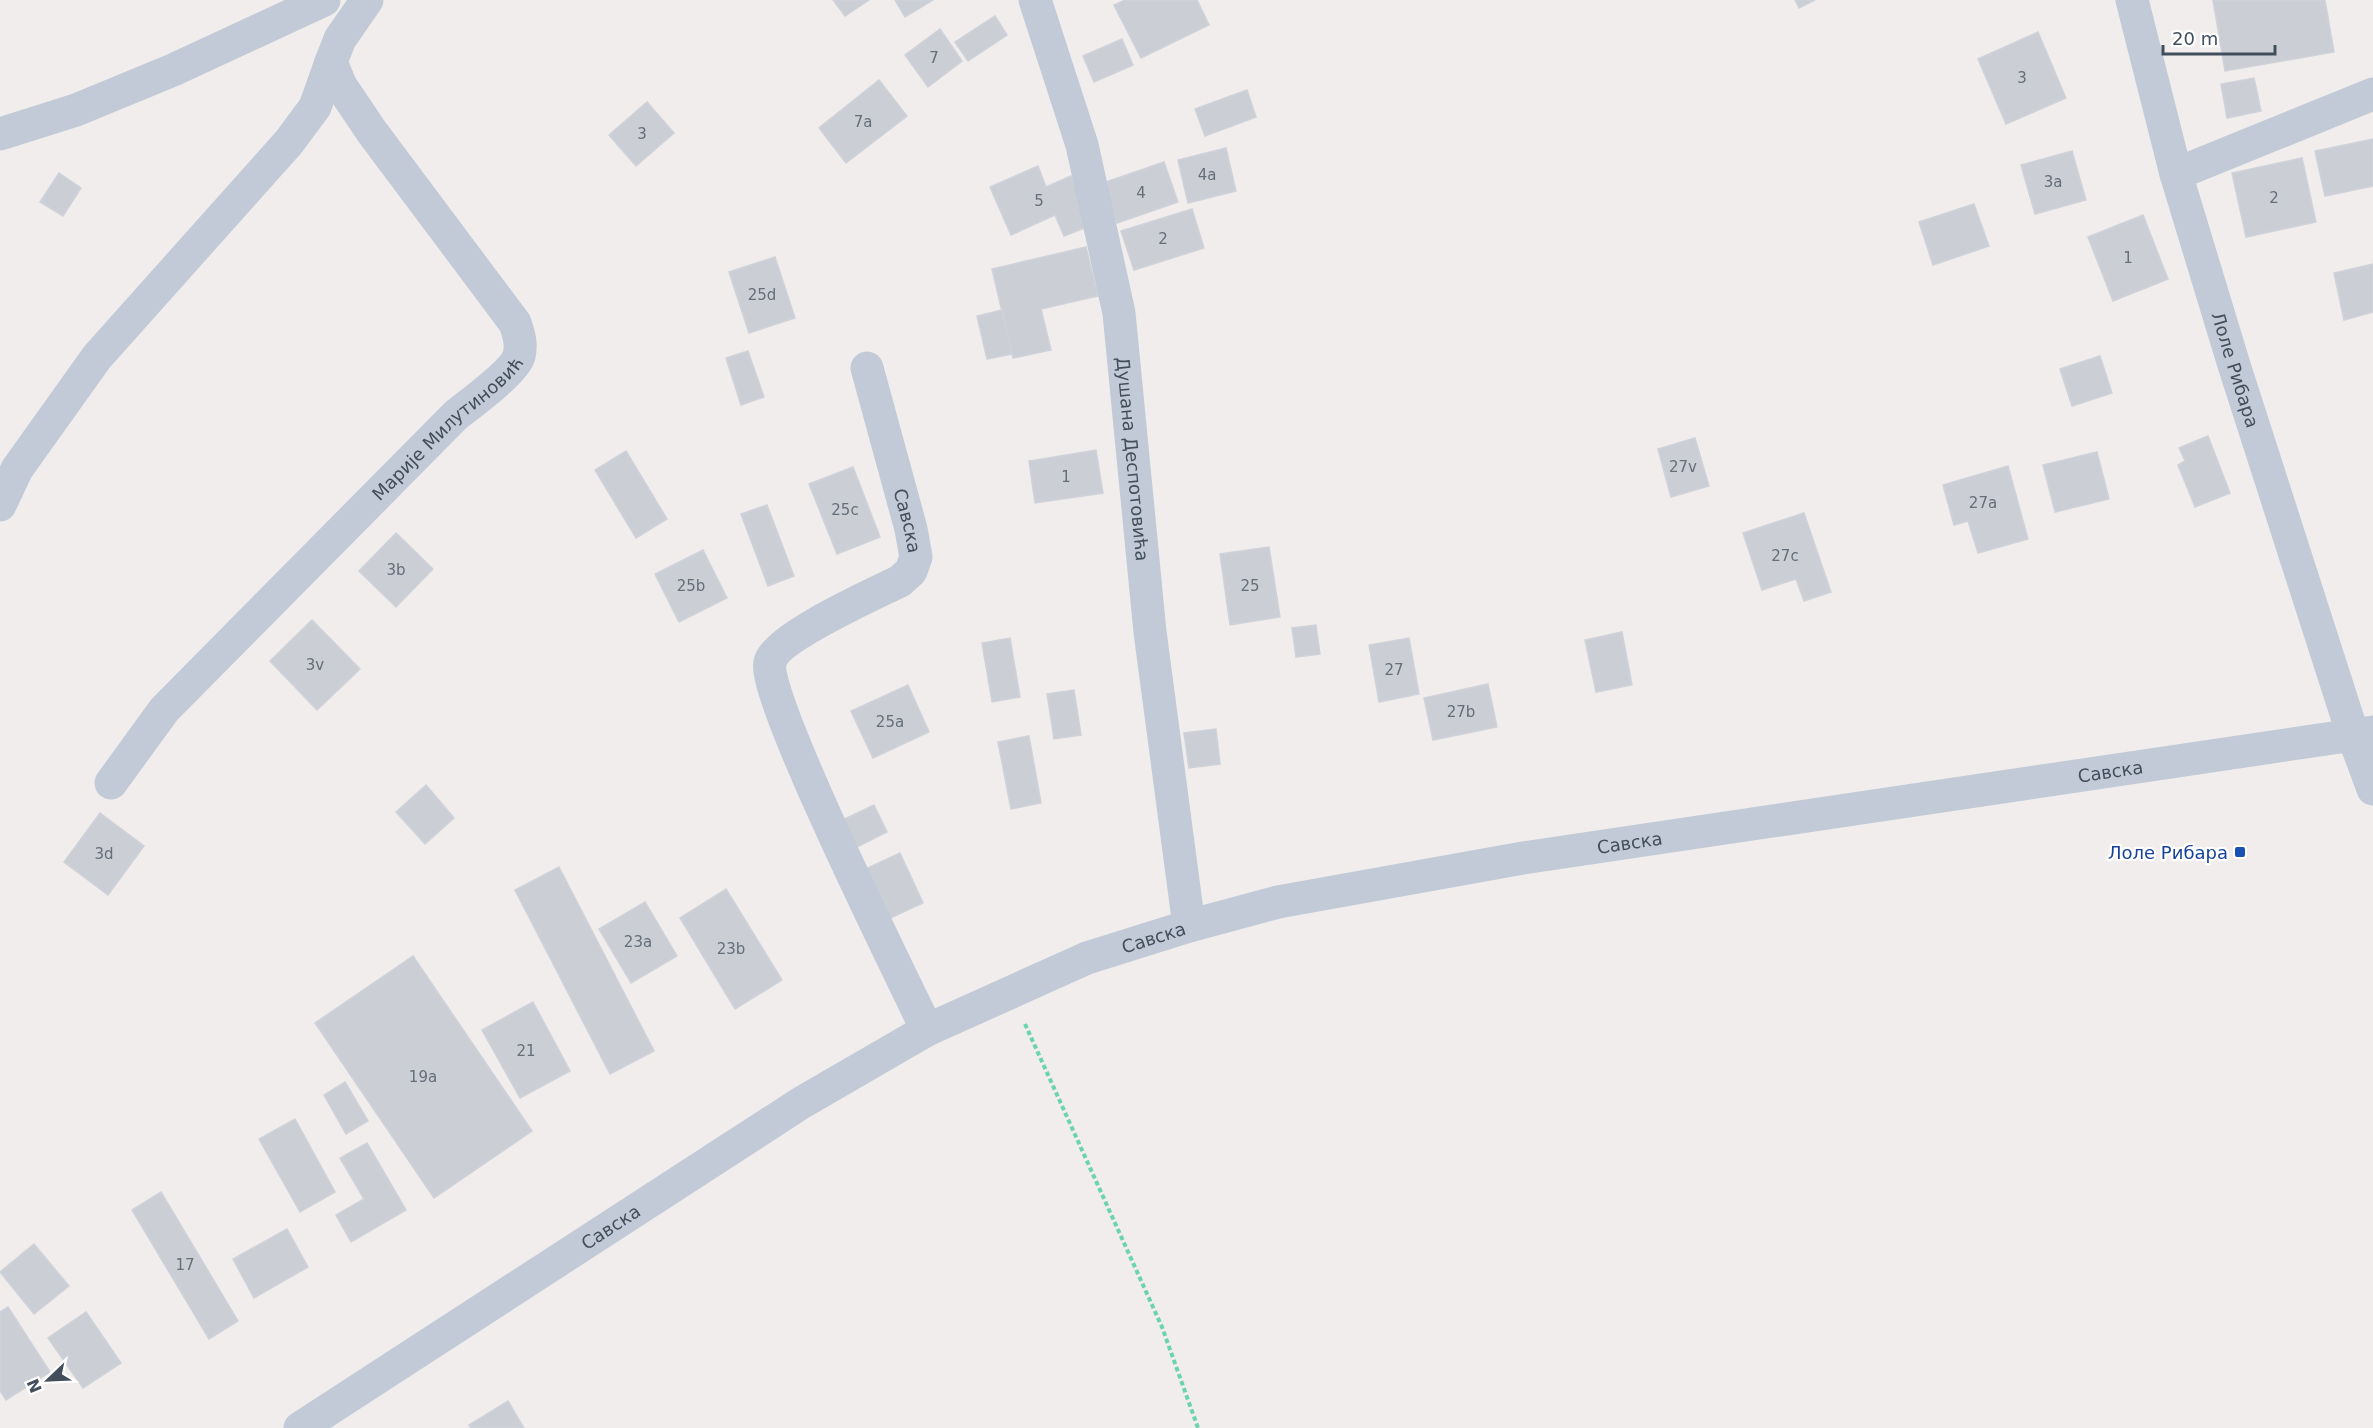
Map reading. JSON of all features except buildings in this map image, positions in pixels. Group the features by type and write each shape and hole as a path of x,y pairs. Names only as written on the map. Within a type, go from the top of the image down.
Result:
{"street":[{"path":"0,134 76,110 173,70 324,0"},
{"path":"0,505 17,469 96,357 289,142 315,107 340,39 367,0"},
{"name":"Душана Деспотовића","path":"1035,0 1082,146 1119,313 1150,632 1189,926"},
{"name":"Лоле Рибара","path":"2132,0 2176,174 2237,376 2363,733"},
{"name":"Марије Милутиновић","path":"111,783 165,710 456,415 498,381 518,359 521,340 515,323 372,132 341,86 331,62"},
{"path":"2176,174 2373,94"},
{"name":"Савска","path":"867,368 911,529 916,557 911,571 900,581 806,629 774,653 769,663 769,676 839,846 927,1030"},
{"path":"2363,733 2373,789"},
{"name":"Савска","path":"300,1428 801,1103 927,1030 1087,958 1189,926 1278,902 1523,858 2363,733"}],"path":[{"path":"1010,991 1162,1327 1198,1428"}],"place":[{"name":"Лоле Рибара","path":"2240,852"}]}
